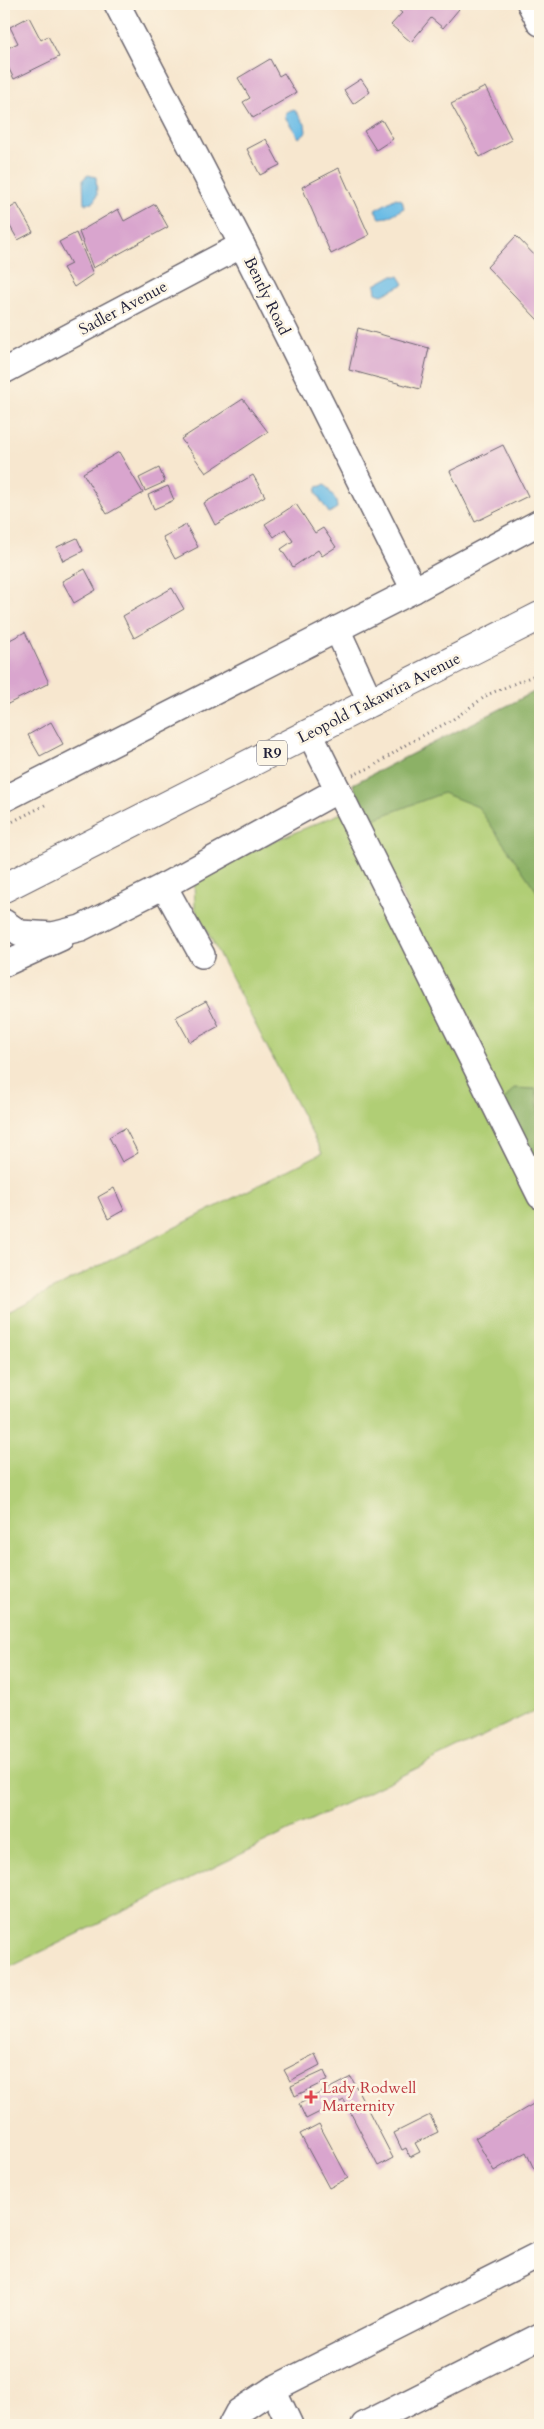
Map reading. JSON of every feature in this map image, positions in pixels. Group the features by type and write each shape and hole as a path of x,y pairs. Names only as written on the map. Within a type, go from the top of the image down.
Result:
{"highway":[{"name":"Leopold Takawira Avenue","path":"4,888 540,616"}],"street":[{"name":"Bently Road","path":"117,4 242,245 414,590"},
{"path":"530,4 540,23"},
{"name":"Sadler Avenue","path":"4,371 242,245"},
{"path":"4,799 414,590 540,522"},
{"path":"337,629 371,703"},
{"path":"310,734 540,1196"},
{"path":"4,964 82,928 164,886 336,787"},
{"path":"164,886 202,955"},
{"path":"4,922 20,934 53,935 82,928"},
{"path":"231,2425 238,2412 273,2389 540,2254"},
{"path":"364,2425 540,2336"},
{"path":"273,2389 290,2425"}],"path":[{"path":"336,787 374,766 415,739 452,720 489,694 540,673"}],"green space":[{"path":"540,689 540,1183 413,920 360,806 353,784"},
{"path":"540,689 540,896 478,807 443,793 371,820 360,806 353,784"},
{"path":"344,812 540,1215 540,1708 4,1970 4,1314 322,1153 195,908 194,881 267,844"},
{"path":"514,1088 536,1089 540,1124 540,1183 501,1104"}],"water":[{"path":"294,109 305,124 306,132 299,138 285,117 286,112"},
{"path":"88,175 96,177 97,195 93,203 84,204 83,179"},
{"path":"396,198 402,200 404,208 388,217 380,218 375,210"},
{"path":"391,276 399,276 404,284 382,295 376,293 375,285"},
{"path":"325,485 336,500 337,508 329,513 316,493 317,487"}],"building":[{"path":"391,4 453,4 459,9 443,28 431,18 411,42 391,25 402,13"},
{"path":"29,17 41,40 48,36 59,57 14,79 4,59 4,50 18,43 10,27"},
{"path":"270,59 279,76 284,73 296,93 253,118 243,102 250,98 238,78"},
{"path":"361,79 370,92 353,104 344,90"},
{"path":"485,87 512,140 480,157 451,104"},
{"path":"382,120 393,139 376,150 364,131"},
{"path":"266,139 280,165 260,175 247,149"},
{"path":"339,168 369,235 331,254 302,187"},
{"path":"17,204 33,232 18,240 4,216 4,212"},
{"path":"155,204 168,227 93,268 79,232 118,209 124,221"},
{"path":"76,233 93,274 74,287 63,268 71,264 59,242"},
{"path":"516,236 540,261 540,318 538,320 487,267"},
{"path":"358,328 429,348 420,389 349,370"},
{"path":"243,399 268,432 206,473 181,439"},
{"path":"503,445 528,496 475,522 450,471"},
{"path":"119,452 143,493 107,514 83,473"},
{"path":"159,468 165,482 145,491 139,478"},
{"path":"253,475 265,496 215,525 204,503"},
{"path":"168,486 174,500 154,509 148,495"},
{"path":"296,504 315,533 323,528 336,547 322,556 318,550 293,567 281,549 293,541 285,529 274,537 265,524"},
{"path":"186,525 198,547 175,559 163,537"},
{"path":"77,538 83,551 63,561 57,547"},
{"path":"85,569 96,590 74,603 62,581"},
{"path":"172,588 184,609 134,638 123,616"},
{"path":"25,632 49,683 4,706 4,643"},
{"path":"51,722 63,744 40,756 28,735"},
{"path":"206,1001 219,1026 190,1042 176,1017"},
{"path":"125,1128 138,1153 122,1162 109,1137"},
{"path":"114,1188 124,1210 108,1219 98,1197"},
{"path":"315,2054 320,2065 290,2081 284,2070"},
{"path":"324,2071 328,2080 295,2096 291,2086"},
{"path":"351,2077 393,2158 378,2166 344,2100 306,2119 299,2104"},
{"path":"540,2100 540,2166 534,2169 526,2152 494,2171 475,2138"},
{"path":"430,2115 438,2132 415,2143 420,2152 410,2157 406,2148 402,2150 394,2133"},
{"path":"319,2124 348,2178 329,2188 300,2134"}],"place":[{"name":"Lady Rodwell Marternity","path":"311,2097"}]}
